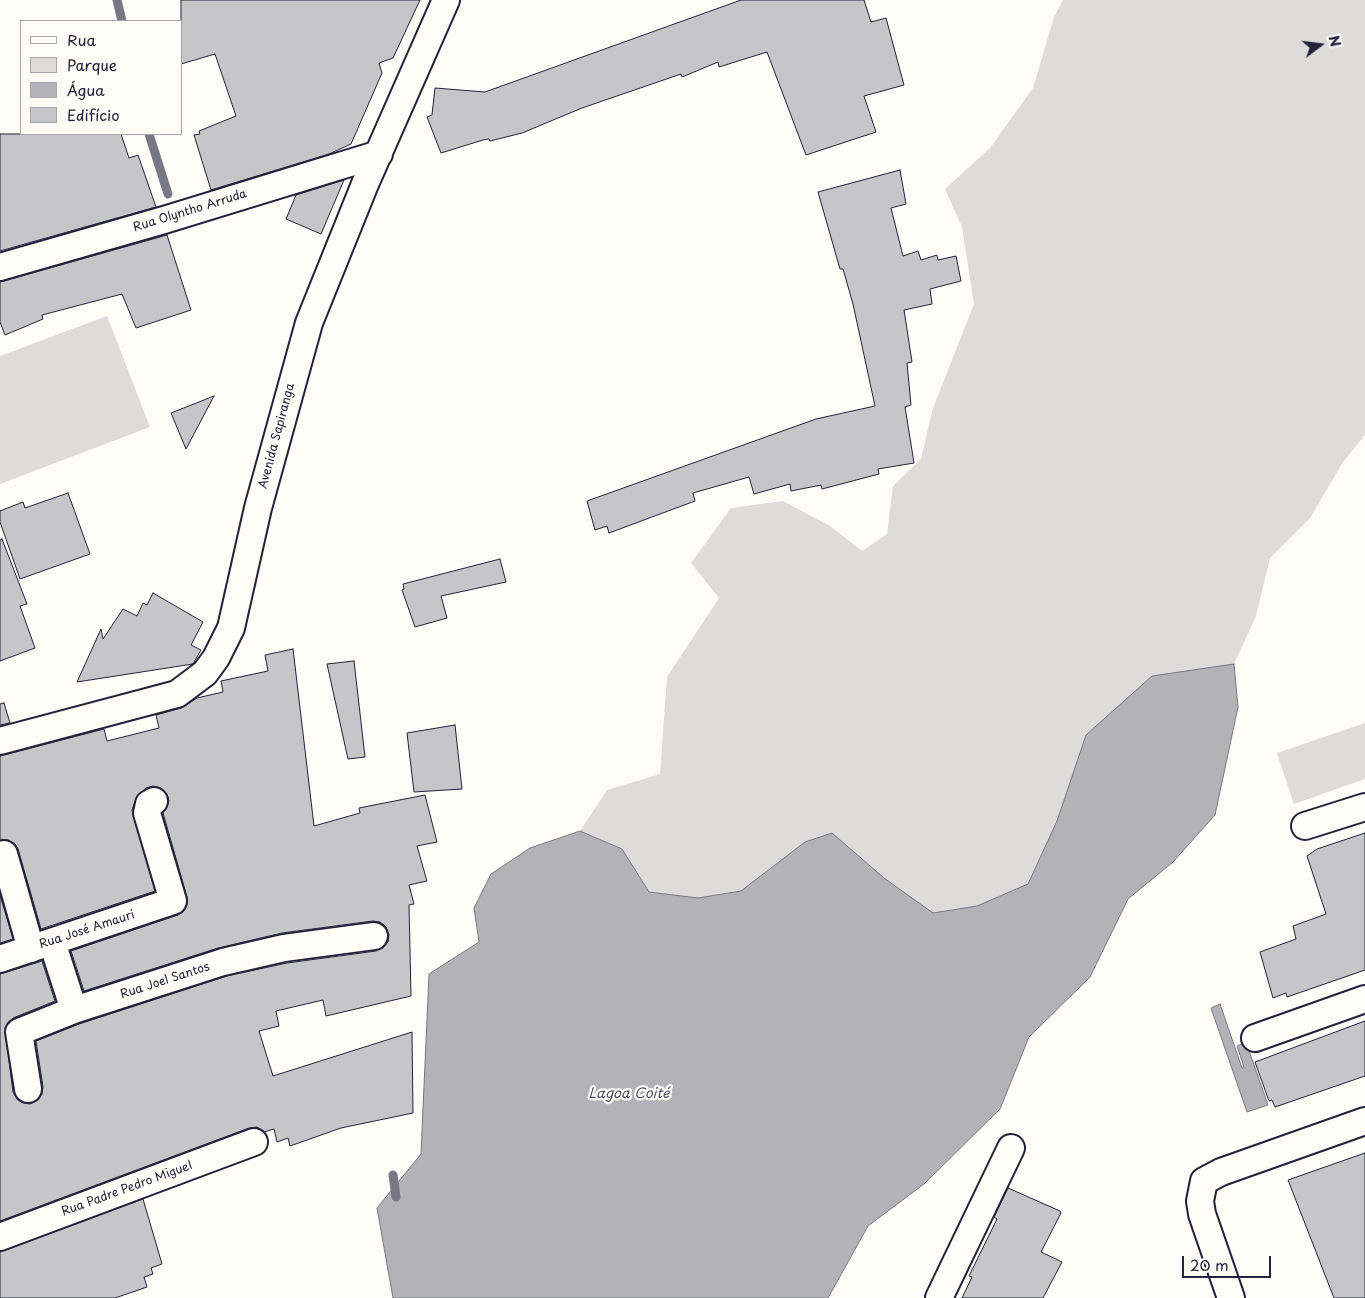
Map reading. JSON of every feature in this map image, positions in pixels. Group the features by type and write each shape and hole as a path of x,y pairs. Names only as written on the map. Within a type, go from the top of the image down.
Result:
{"street":[{"name":"Avenida Sapiranga","path":"0,741 177,694 205,673 216,658 231,628 260,498 309,323 379,154 446,0"},
{"name":"Rua Olyntho Arruda","path":"0,267 164,220 379,154"},
{"name":"Rua José Amauri","path":"0,959 173,901 147,813 148,807 154,801"},
{"path":"1305,826 1365,806"},
{"path":"4,854 41,945 74,1010"},
{"name":"Rua Joel Santos","path":"28,1090 19,1032 74,1010 223,962 284,948 374,936"},
{"path":"1255,1038 1365,998"},
{"path":"1231,1298 1200,1201 1204,1181 1221,1172 1365,1121"},
{"name":"Rua Padre Pedro Miguel","path":"0,1237 254,1142"},
{"path":"939,1298 1011,1148"}],"green space":[{"path":"1063,0 1365,0 1365,435 1343,462 1310,518 1270,558 1256,616 1234,664 1152,676 1057,821 1028,884 977,906 933,913 884,878 805,842 741,891 698,898 649,892 622,849 580,831 607,790 660,774 667,677 719,598 691,563 731,508 783,501 830,526 862,551 887,534 893,486 921,459 933,408 974,304 962,227 945,189 990,148 1033,88 1054,17"},
{"path":"107,316 150,427 0,484 0,356"},
{"path":"1365,723 1365,779 1294,804 1277,753"}],"water":[{"name":"Lagoa Coité","path":"1234,664 1238,707 1215,815 1173,862 1128,899 1090,977 1029,1037 1000,1109 924,1184 868,1226 828,1298 393,1298 377,1208 421,1154 429,974 479,942 474,908 491,874 530,848 580,831 622,849 649,892 698,898 741,891 805,842 832,833 884,878 933,913 977,906 1028,884 1057,821 1086,735 1152,676"},
{"path":"1220,1004 1242,1068 1244,1067 1237,1046 1246,1042 1268,1105 1247,1112 1211,1008"}],"building":[{"path":"181,0 420,0 393,58 379,63 382,73 351,144 329,154 211,190 194,135 200,134 199,131 236,116 215,54 182,64"},
{"path":"741,0 864,0 871,22 886,18 904,85 864,96 876,132 806,155 767,52 719,67 718,62 682,77 681,74 582,108 522,133 490,141 489,139 483,140 441,153 427,117 432,115 435,88 485,92"},
{"path":"0,134 121,135 129,158 138,155 156,207 0,251"},
{"path":"900,170 906,204 891,208 903,256 918,251 921,260 937,255 938,260 956,256 961,281 930,289 932,304 904,310 912,362 907,363 911,405 905,407 914,463 878,469 879,474 822,489 821,485 791,491 790,484 754,494 749,477 693,493 695,501 609,533 607,526 595,530 587,501 816,419 875,406 853,304 843,269 840,269 818,192"},
{"path":"344,180 321,234 286,219 296,195"},
{"path":"167,235 191,310 136,328 122,294 42,315 43,319 5,335 0,322 0,282"},
{"path":"214,396 186,449 171,413"},
{"path":"68,493 90,554 20,579 0,522 0,511 23,502 25,508"},
{"path":"2,539 27,604 20,606 35,648 0,661 0,540"},
{"path":"500,559 506,582 441,596 447,618 415,627 402,590 404,589 403,584"},
{"path":"153,593 203,622 191,645 201,650 193,664 77,682 101,629 103,639 123,609 137,616 143,603 147,605"},
{"path":"293,649 314,826 360,813 359,808 425,795 437,842 417,846 427,881 409,885 414,904 409,905 411,996 326,1016 323,1000 276,1011 279,1026 259,1031 273,1076 412,1032 413,1113 341,1128 290,1146 288,1138 277,1142 274,1129 264,1132 257,1127 249,1128 0,1221 0,974 42,961 55,1001 13,1018 5,1028 13,1092 17,1099 23,1103 30,1104 38,1100 42,1094 43,1087 36,1041 79,1024 227,976 287,963 376,951 383,948 388,942 389,935 386,927 380,922 373,921 282,933 218,948 84,991 71,951 178,915 184,911 187,905 187,897 163,813 169,801 167,794 161,788 153,786 146,788 137,796 132,810 155,891 41,929 18,849 15,844 8,840 0,840 0,756 104,729 107,741 159,728 156,715 181,708 197,698 223,692 221,681 268,671 265,655"},
{"path":"354,661 365,757 348,759 327,664"},
{"path":"4,703 10,723 0,725 0,704"},
{"path":"455,725 462,789 414,792 407,733"},
{"path":"1365,833 1365,970 1287,997 1286,993 1273,998 1260,952 1296,939 1293,926 1326,914 1307,856 1317,849"},
{"path":"0,895 13,939 0,943"},
{"path":"1365,1021 1365,1076 1275,1107 1272,1100 1269,1101 1255,1062"},
{"path":"1365,1153 1365,1298 1334,1298 1288,1180"},
{"path":"1008,1188 1060,1211 1061,1213 1041,1252 1062,1262 1043,1298 962,1298 972,1277 969,1276 997,1219 994,1217"},
{"path":"143,1199 162,1264 151,1268 153,1274 144,1277 147,1287 115,1298 0,1298 0,1252"}],"waterway":[{"path":"117,0 122,20"},
{"path":"149,135 168,194"},
{"path":"393,1175 396,1197"}]}
